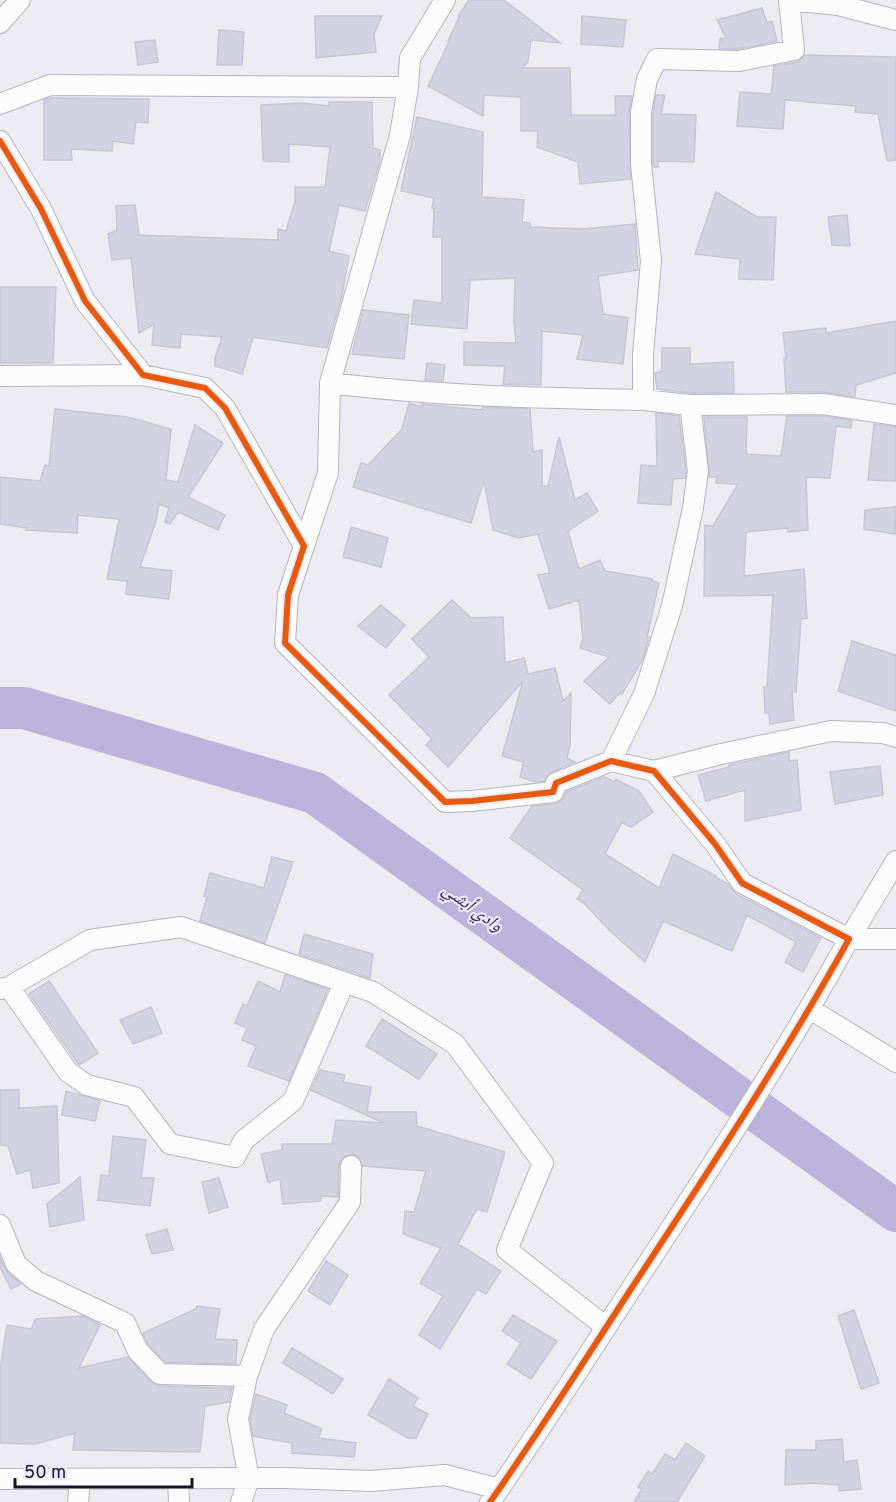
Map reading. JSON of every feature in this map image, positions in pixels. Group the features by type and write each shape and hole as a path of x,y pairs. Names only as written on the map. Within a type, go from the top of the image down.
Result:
{"street":[{"path":"0,23 20,0"},
{"path":"445,0 410,58 400,135 330,383 328,473 288,595 285,643 445,802 553,792 556,783 611,761 654,771 721,754 831,731 883,733 896,737"},
{"path":"643,400 643,354 651,261 641,164 641,112 647,79 657,59 739,61 794,50 789,0 837,2 896,20"},
{"path":"0,104 50,85 408,87"},
{"path":"0,141 41,209 85,301 143,375"},
{"path":"0,376 143,375 205,388 225,408 304,546"},
{"path":"330,383 469,396 643,400 690,405 823,404 896,415"},
{"path":"611,761 644,694 672,606 693,508 698,471 690,405"},
{"path":"654,771 715,844 742,883 849,939 896,939"},
{"path":"0,1479 284,1478 371,1481 445,1475 495,1496 715,1161 810,1009 896,861"},
{"path":"344,982 293,1101 244,1140 236,1157 170,1144 134,1097 87,1085 68,1072 4,988 90,940 181,927 344,982 373,992 455,1044 543,1163 507,1251 606,1327"},
{"path":"810,1009 896,1062"},
{"path":"241,1502 249,1479 238,1419 247,1376 264,1329 350,1202 351,1166"},
{"path":"0,1225 16,1264 36,1281 125,1323 138,1351 160,1374 247,1376"},
{"path":"78,1502 80,1479"},
{"path":"178,1479 179,1502"}],"building":[{"path":"469,0 504,0 560,43 531,40 528,62 522,68 570,68 571,115 616,115 615,96 632,96 629,112 631,179 580,184 578,162 537,147 538,131 521,131 521,97 484,95 483,116 428,86 449,42 458,16"},
{"path":"762,8 767,23 772,21 777,41 738,49 719,49 720,39 726,38 717,20"},
{"path":"315,16 382,16 374,34 376,52 316,58"},
{"path":"582,16 626,20 623,47 581,44"},
{"path":"219,30 244,32 242,65 217,65"},
{"path":"155,40 158,62 138,65 135,42"},
{"path":"805,55 896,57 896,160 887,161 878,114 855,112 856,106 785,100 783,129 737,126 740,92 771,94 774,66 797,62"},
{"path":"656,95 665,95 661,114 696,115 694,162 658,161 658,167 653,167 653,113"},
{"path":"50,98 149,99 148,123 136,122 133,144 113,141 112,151 71,149 72,160 44,160 44,100"},
{"path":"329,102 372,102 373,148 380,150 380,161 365,211 339,205 329,251 349,256 342,295 327,348 253,337 242,374 215,366 215,358 222,337 181,334 180,348 152,345 154,324 139,333 131,258 112,260 108,234 117,230 116,206 135,205 139,235 278,240 278,229 286,231 295,202 295,187 325,187 330,147 289,144 289,162 263,161 261,105 302,103 329,106"},
{"path":"417,117 483,132 482,197 524,200 522,222 530,223 530,227 583,229 635,224 638,270 598,276 603,314 628,318 623,364 577,359 583,335 542,331 541,385 503,384 505,366 464,365 464,342 516,343 515,278 470,280 467,329 411,324 414,300 442,303 442,237 433,237 434,198 401,191"},
{"path":"716,192 757,217 776,217 773,280 739,279 740,259 695,254"},
{"path":"847,215 850,246 832,245 828,217"},
{"path":"0,287 56,287 53,363 0,363"},
{"path":"363,310 409,315 404,359 352,354"},
{"path":"896,321 896,373 856,385 855,397 823,392 786,392 783,333 826,328 826,333"},
{"path":"662,348 690,348 690,364 733,362 734,393 691,393 657,389 655,373 662,371"},
{"path":"427,363 445,365 443,381 425,380"},
{"path":"409,403 422,407 422,404 482,410 483,407 530,409 533,452 542,450 542,486 548,486 559,437 575,500 587,493 598,511 568,531 579,569 600,560 605,571 652,579 659,583 643,659 622,694 620,693 610,704 584,681 609,657 580,648 583,639 579,600 549,609 538,575 550,573 538,534 519,538 493,530 484,480 471,523 353,487 361,463 368,465 402,429"},
{"path":"55,409 127,417 171,429 166,480 178,482 195,425 223,443 188,497 225,515 218,530 178,512 170,524 165,522 169,508 159,504 156,521 140,567 172,571 169,599 126,594 127,581 107,579 119,519 78,515 77,533 26,530 26,528 0,524 0,477 40,481 45,465 49,466"},
{"path":"656,413 679,416 686,471 685,478 673,479 671,505 638,503 641,465 657,466"},
{"path":"787,416 822,416 852,420 851,428 836,426 830,478 806,477 808,530 788,532 787,528 746,532 744,576 804,569 807,618 801,619 796,692 792,692 794,720 770,724 769,713 765,713 764,687 767,687 773,595 704,596 705,525 713,526 738,484 716,483 717,477 709,477 704,417 747,417 746,454 781,456"},
{"path":"874,424 896,427 896,481 868,480"},
{"path":"896,507 895,534 864,529 865,510"},
{"path":"351,527 388,538 381,567 343,557"},
{"path":"452,600 471,618 503,617 505,663 524,658 528,674 555,668 563,701 571,693 570,745 567,758 575,762 551,772 544,781 536,782 520,777 524,762 502,756 523,681 448,767 426,745 432,739 389,695 429,657 412,639"},
{"path":"381,605 405,625 386,648 358,626"},
{"path":"852,641 896,655 896,711 838,691"},
{"path":"789,752 789,761 797,760 801,810 745,821 745,790 706,801 698,775 729,767 729,765"},
{"path":"880,766 883,795 835,804 830,772"},
{"path":"604,777 615,782 616,779 639,791 653,812 631,827 622,822 605,854 659,888 673,854 716,876 728,884 736,894 821,938 803,972 785,962 796,942 747,915 732,951 663,921 645,962 577,899 583,890 510,838 532,806 555,804 561,801 566,792"},
{"path":"272,857 293,862 265,943 200,921 207,897 204,896 210,873 264,888"},
{"path":"304,934 373,954 370,978 299,954"},
{"path":"285,975 328,989 289,1081 248,1066 256,1046 242,1040 247,1028 235,1023 243,1004 247,1006 258,981 280,992"},
{"path":"49,981 98,1053 79,1065 29,994"},
{"path":"151,1007 162,1033 133,1044 120,1020"},
{"path":"382,1019 437,1054 419,1079 366,1046"},
{"path":"320,1070 345,1075 343,1082 371,1087 367,1112 416,1112 417,1126 505,1152 487,1212 477,1209 458,1244 501,1271 486,1294 477,1289 440,1349 419,1335 443,1296 420,1283 441,1248 403,1234 405,1211 414,1212 426,1171 363,1166 358,1156 351,1154 341,1159 339,1165 338,1197 321,1196 321,1201 283,1204 280,1179 268,1182 261,1154 282,1150 282,1144 332,1144 336,1120 384,1123 311,1090"},
{"path":"0,1090 19,1090 19,1108 57,1106 59,1183 33,1188 30,1170 17,1174 8,1146 0,1145"},
{"path":"66,1091 100,1101 95,1121 62,1115"},
{"path":"113,1136 146,1140 141,1178 154,1178 150,1206 98,1200 101,1175 109,1176"},
{"path":"80,1177 84,1220 50,1227 47,1204"},
{"path":"219,1178 228,1207 209,1213 202,1182"},
{"path":"167,1229 173,1250 152,1254 146,1235"},
{"path":"0,1257 8,1273 21,1284 11,1289 0,1267"},
{"path":"326,1261 348,1275 330,1305 308,1291"},
{"path":"197,1306 220,1309 215,1339 237,1340 236,1364 165,1362 148,1344 143,1333 196,1309"},
{"path":"854,1310 879,1383 861,1389 838,1316"},
{"path":"513,1315 557,1341 531,1379 507,1364 521,1343 502,1331"},
{"path":"83,1316 100,1325 79,1368 128,1357 151,1382 159,1386 232,1388 229,1402 205,1406 200,1452 73,1450 75,1433 35,1444 0,1443 0,1370 7,1325 31,1329 36,1319"},
{"path":"292,1348 343,1379 333,1394 283,1363"},
{"path":"389,1379 418,1398 413,1406 428,1414 416,1438 408,1438 368,1415"},
{"path":"256,1394 287,1405 284,1413 322,1429 318,1438 356,1443 354,1457 292,1453 292,1443 253,1436 250,1419"},
{"path":"842,1439 844,1462 857,1460 861,1489 839,1491 839,1485 812,1483 785,1485 786,1450 816,1450 816,1441"},
{"path":"686,1443 705,1456 677,1502 634,1502 642,1489 638,1487 648,1471 652,1474 665,1454 675,1460"}],"waterway":[{"name":"وادي أبشي","path":"0,708 24,708 315,793 896,1211"}],"cycle path":[{"path":"0,141 41,209 85,301 143,375 205,388 225,408 304,546 288,595 285,643 445,802 553,792 556,783 611,761 654,771 715,844 742,883 849,939 798,1027 717,1157 490,1502"}]}
